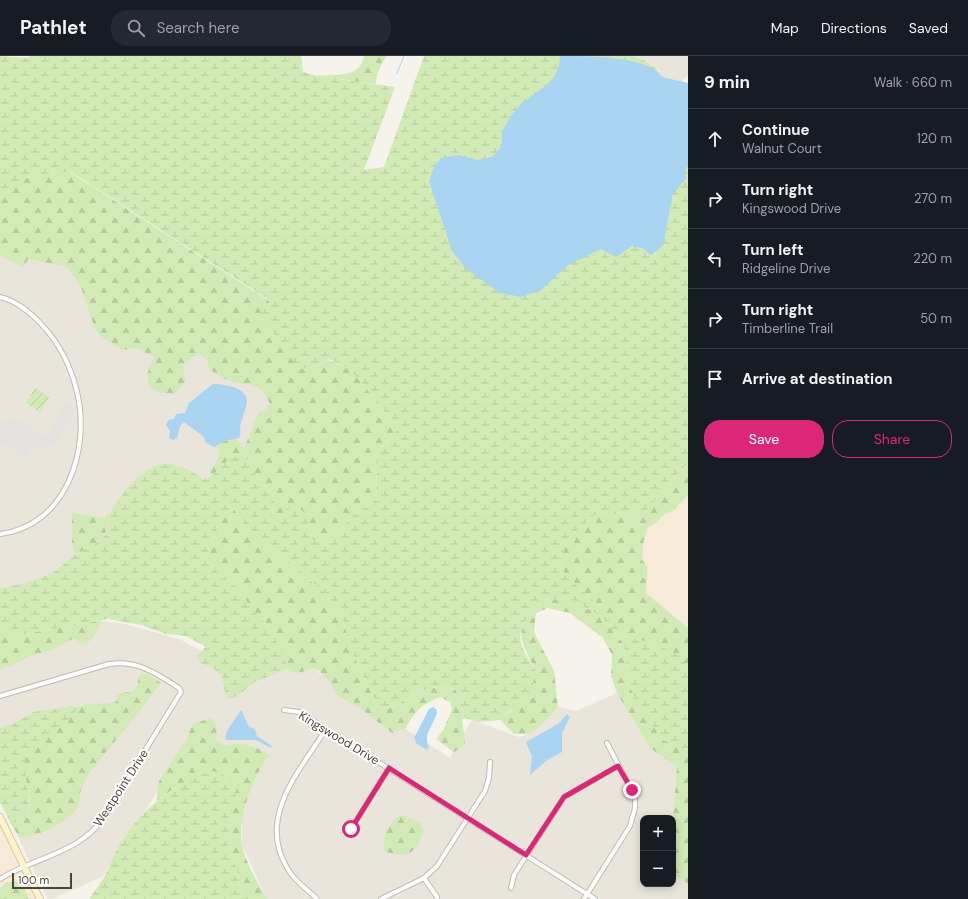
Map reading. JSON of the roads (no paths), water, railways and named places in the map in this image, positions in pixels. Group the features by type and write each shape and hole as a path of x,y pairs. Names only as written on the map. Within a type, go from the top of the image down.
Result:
{"street":[{"path":"0,297 26,309 45,328 60,348 69,367 77,392 80,428 75,464 58,502 47,514 22,529 0,534"},
{"name":"Westpoint Drive","path":"0,696 115,663 128,663 144,667 179,688 180,694 100,823 84,838 0,878"},
{"name":"Kingswood Drive","path":"284,710 299,712 595,899"},
{"path":"317,899 296,880 285,865 277,846 276,819 284,796 326,729"},
{"path":"584,899 634,817 635,799 607,743"},
{"path":"381,899 424,878 443,859 485,791 489,778 490,762"},
{"path":"511,888 514,874 564,797 618,766"},
{"path":"351,829 389,768"},
{"path":"0,817 40,899"},
{"path":"424,878 437,897"}],"water":[{"path":"560,56 601,57 631,61 655,70 662,77 688,83 688,166 685,170 686,179 673,194 663,245 651,255 642,248 632,246 616,257 601,249 568,265 541,290 521,297 500,293 466,269 452,251 429,181 433,169 441,158 459,155 478,160 492,157 500,147 502,142 502,133 511,116 517,108 548,83 554,76 559,67"},
{"path":"213,384 234,387 243,392 246,396 247,401 240,424 239,438 224,441 214,447 205,442 204,437 184,422 180,426 177,438 173,440 169,438 170,431 166,425 168,420 174,419 176,414 185,413 189,403"},
{"path":"433,707 437,710 428,732 427,742 429,748 427,750 417,744 414,738 429,709"},
{"path":"241,710 248,725 255,730 257,736 272,746 271,748 256,740 225,739 227,731"},
{"path":"567,714 570,717 562,733 562,752 547,760 530,775 532,756 526,742 558,724"}],"waterway":[{"path":"397,73 404,56"}]}
